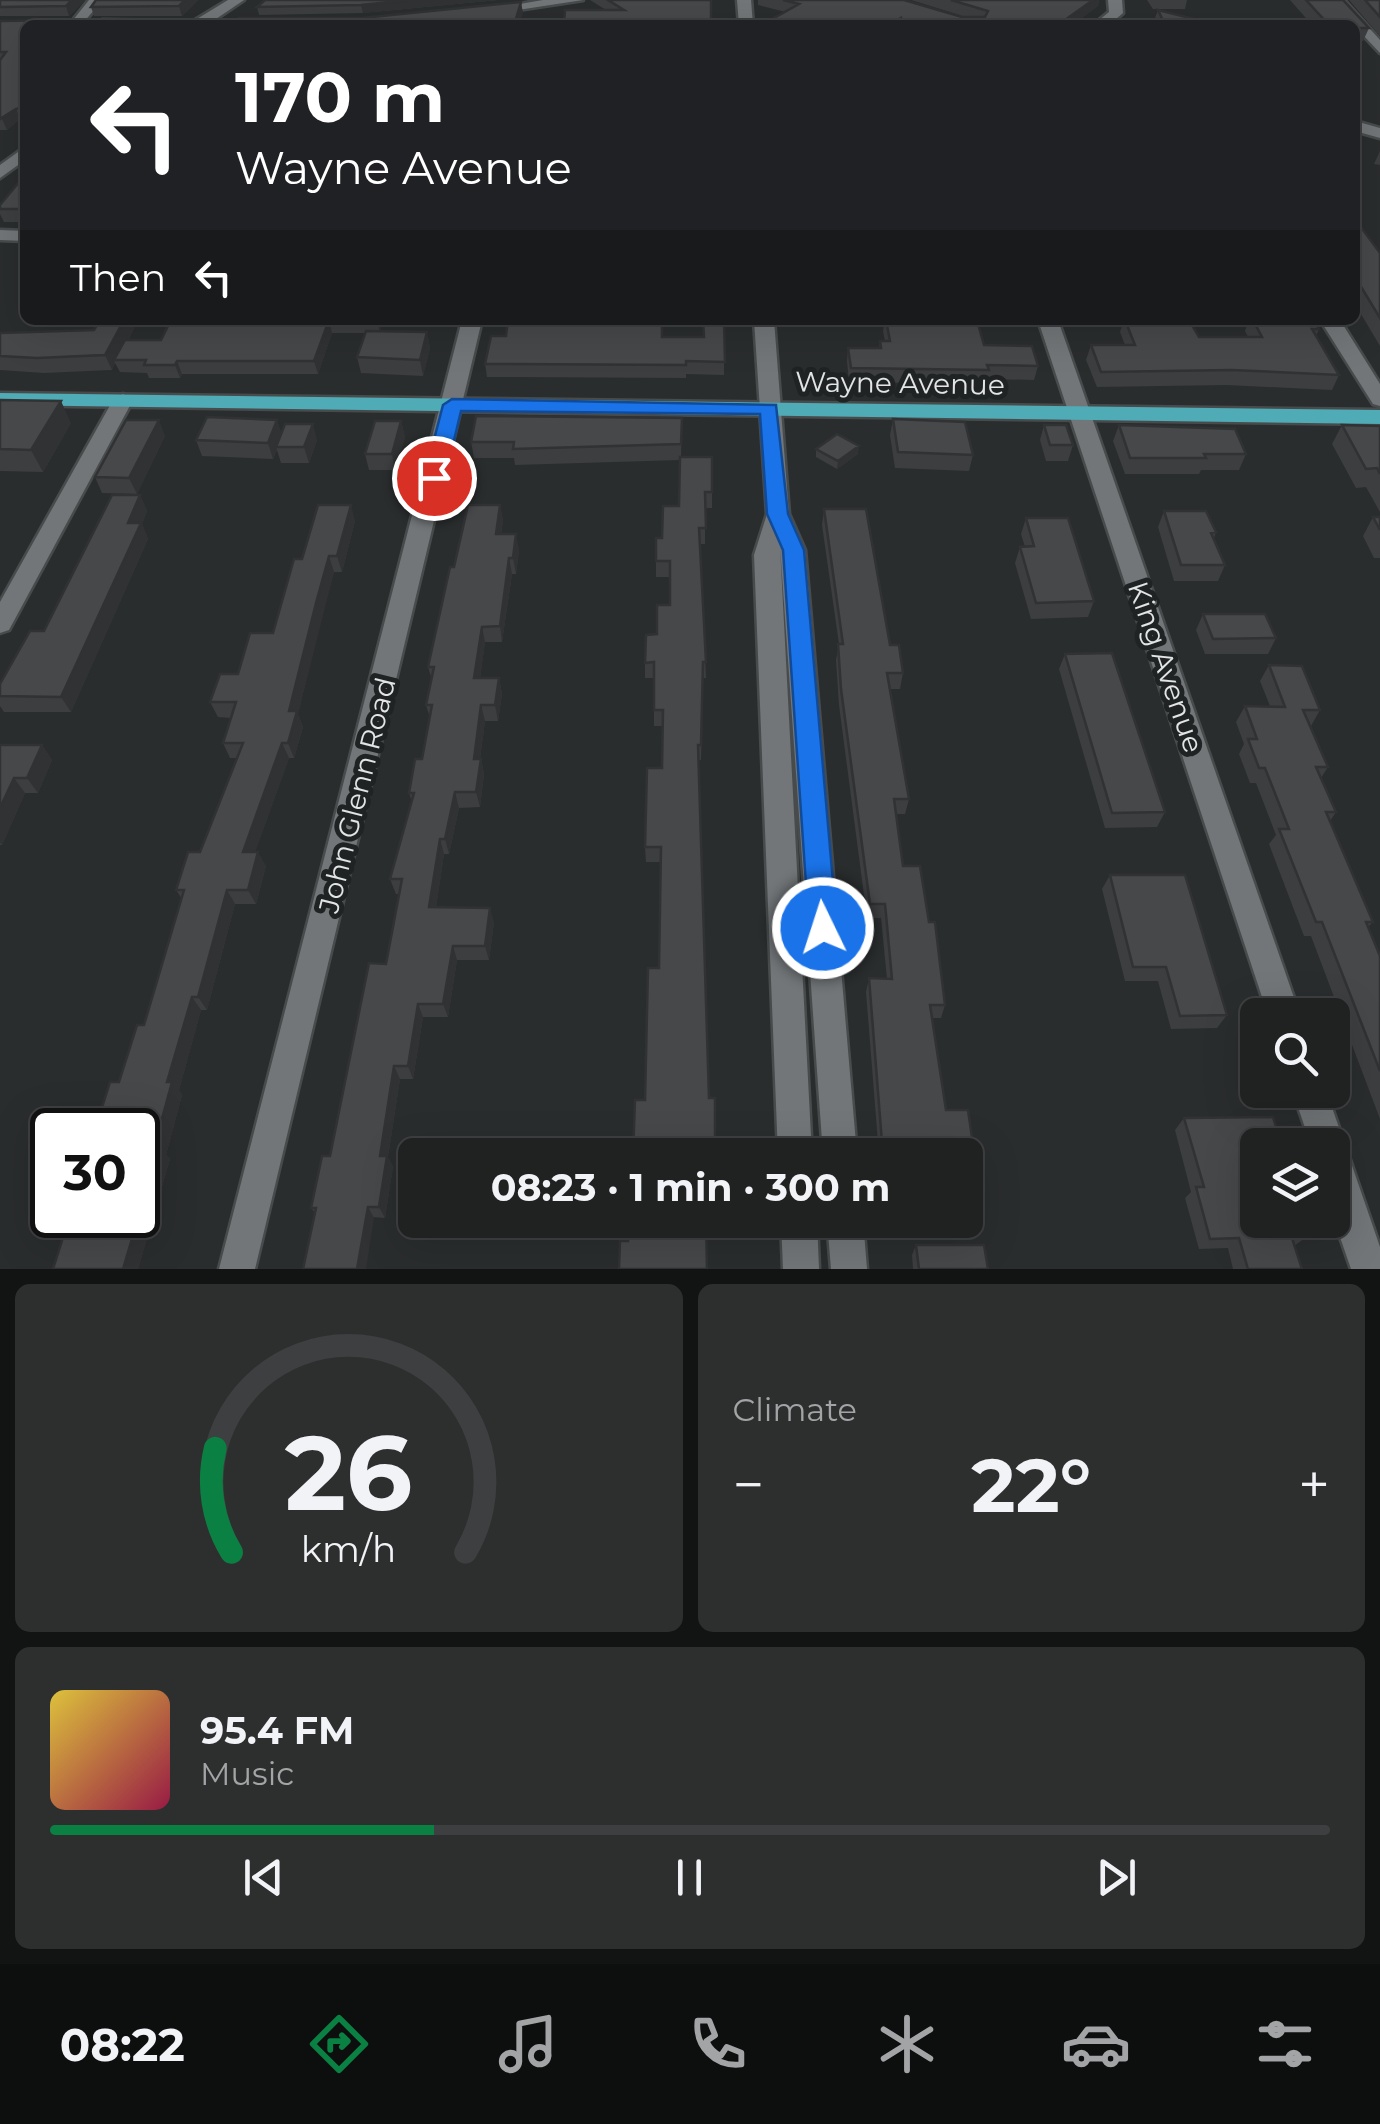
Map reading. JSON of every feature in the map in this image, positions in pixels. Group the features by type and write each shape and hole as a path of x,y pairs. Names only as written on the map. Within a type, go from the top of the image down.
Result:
{"main road":[{"name":"Wayne Avenue","path":"0,398 1380,417"}],"street":[{"path":"78,20 96,0"},
{"path":"204,20 237,0"},
{"path":"477,12 576,0"},
{"path":"1337,0 1355,20"},
{"path":"1352,16 1380,17"},
{"path":"1360,25 1380,49"},
{"path":"0,173 20,156"},
{"name":"John Glenn Road","path":"237,1269 471,325"},
{"path":"764,325 778,514 794,550 839,1138"},
{"name":"King Avenue","path":"1050,325 1278,998"},
{"path":"1333,325 1380,400"},
{"path":"0,624 123,400"},
{"path":"778,514 766,555 794,1138"},
{"path":"1350,1211 1370,1269"},
{"path":"799,1238 801,1269"},
{"path":"846,1238 849,1269"}],"building":[{"path":"0,0 72,0 66,6 0,7"},
{"path":"96,0 185,0 179,6 91,7"},
{"path":"265,0 411,0 257,7"},
{"path":"608,0 711,0 711,20 564,20 565,10 624,10"},
{"path":"783,0 904,0 962,17 985,17 988,11 951,0 1093,0 1065,20 774,20 799,4"},
{"path":"1306,0 1343,0 1369,28 1360,28 1360,20 1324,20"},
{"path":"1365,0 1380,0 1380,17"},
{"path":"521,2 516,20 236,20 362,18"},
{"path":"1158,10 1198,20 1163,20"},
{"path":"0,21 20,21 20,108 0,119 0,60 6,52 0,52"},
{"path":"20,181 20,209 0,209"},
{"path":"1360,226 1380,253 1380,318 1360,285"},
{"path":"97,325 121,325 105,355 0,356 0,333 94,330"},
{"path":"168,325 327,325 314,361 177,361 175,365 144,365 146,360 114,360 125,340 161,340"},
{"path":"507,325 662,325 662,337 704,337 703,325 724,325 725,362 485,364 491,336 506,336"},
{"path":"887,325 978,325 984,345 1032,346 1038,366 987,365 989,370 851,368 848,348 881,348 880,341 890,341"},
{"path":"1127,325 1192,325 1199,337 1262,337 1256,325 1317,325 1319,329 1312,329 1339,375 1232,370 1101,372 1091,345 1135,345"},
{"path":"366,331 427,332 420,360 357,357"},
{"path":"0,400 61,401 31,450 0,449"},
{"path":"476,416 682,418 681,444 513,449 514,442 471,442"},
{"path":"207,417 277,420 268,443 196,440"},
{"path":"893,419 965,422 973,455 898,452"},
{"path":"126,420 159,420 129,478 95,477"},
{"path":"375,421 401,421 392,454 365,454"},
{"path":"285,424 313,424 304,447 276,447"},
{"path":"1044,425 1066,425 1073,445 1050,445"},
{"path":"1119,425 1235,429 1246,454 1130,458"},
{"path":"1342,425 1380,426 1380,474 1377,468 1366,469"},
{"path":"837,434 859,446 838,461 816,449"},
{"path":"680,457 712,457 712,492 705,492 706,528 699,528 706,662 698,745 709,1098 715,1098 715,1138 634,1138 635,1100 645,1100 648,968 659,968 661,847 645,847 647,768 662,768 663,710 654,710 654,662 645,663 646,635 657,634 657,605 670,605 670,561 656,561 656,538 662,538 663,506 679,506"},
{"path":"112,495 140,495 128,523 141,523 61,697 0,696 0,684 30,631 44,631"},
{"path":"318,505 351,505 337,556 329,556 316,603 289,711 297,711 288,743 282,743 243,852 258,852 248,890 227,890 198,997 192,997 167,1082 172,1082 160,1126 160,1108 102,1108 110,1082 119,1082 137,1025 144,1025 184,890 176,890 188,852 200,852 243,743 223,743 236,702 210,702 220,674 238,674 250,633 273,633 294,559 302,559"},
{"path":"468,505 500,505 496,534 516,534 500,626 482,627 474,678 499,678 495,705 481,705 474,759 481,759 476,792 455,792 445,839 440,839 429,907 490,908 485,946 453,946 443,1004 418,1004 408,1066 394,1066 380,1156 387,1156 379,1207 368,1207 357,1269 303,1269 322,1156 330,1156 369,963 386,964 402,879 390,879 414,793 409,793 415,759 422,759 432,705 426,705 434,667 428,667"},
{"path":"824,509 866,509 890,645 899,645 903,673 887,673 909,799 894,799 903,866 920,866 929,922 935,922 945,1005 930,1005 946,1110 968,1110 972,1138 882,1138 869,978 892,979 885,904 870,904 841,689 838,644 843,644"},
{"path":"1164,511 1206,511 1225,565 1181,565"},
{"path":"1026,518 1068,518 1094,601 1036,603 1020,547 1034,546"},
{"path":"1203,614 1265,614 1276,638 1213,639"},
{"path":"1112,653 1165,812 1112,813 1065,654"},
{"path":"1269,665 1302,666 1320,710 1303,710 1328,767 1316,767 1336,812 1326,812 1373,922 1366,922 1380,956 1380,1071 1322,922 1316,922 1279,829 1289,829 1265,768 1259,768 1248,739 1257,739 1245,706 1285,707"},
{"path":"0,745 42,745 27,778 14,778 0,808"},
{"path":"1110,875 1185,875 1227,1015 1180,1016 1166,967 1133,967"},
{"path":"1273,1117 1277,1128 1240,1128 1240,1238 1292,1238 1302,1269 1248,1269 1239,1238 1210,1239 1196,1187 1204,1187 1184,1118"},
{"path":"63,1238 132,1238 123,1269 53,1269"},
{"path":"706,1238 707,1269 619,1269 620,1241"},
{"path":"916,1245 984,1245 988,1269 919,1269"}],"route":[{"path":"434,478 452,405 769,409 778,514 794,550 823,928"}]}
